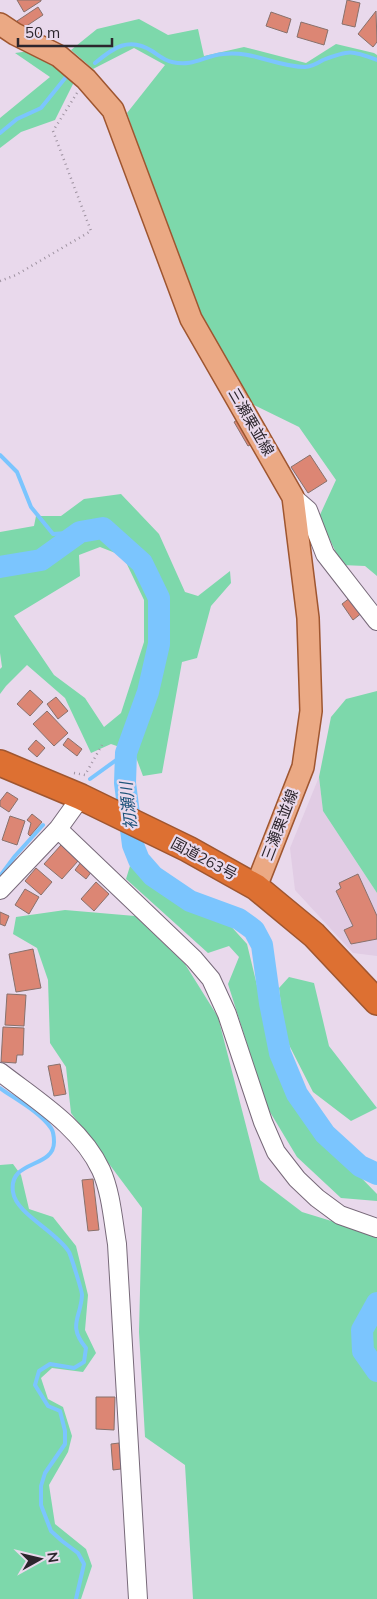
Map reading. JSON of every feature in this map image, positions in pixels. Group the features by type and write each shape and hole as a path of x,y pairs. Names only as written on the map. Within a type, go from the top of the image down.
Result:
{"highway":[{"name":"国道263号","path":"0,763 81,797 188,848 256,887 314,935 377,1002"}],"main road":[{"name":"三瀬栗並線","path":"0,24 15,34 59,56 86,79 113,110 191,319 293,497 308,618 311,711 303,767 256,887"}],"street":[{"path":"293,497 308,510 325,554 377,621"},
{"path":"0,890 58,829 81,797"},
{"path":"58,829 194,959 211,979 227,1014 263,1122 276,1152 297,1179 317,1198 340,1215 376,1228"},
{"path":"0,1072 71,1128 89,1149 101,1170 109,1196 117,1244 138,1599"}],"path":[{"path":"0,281 16,275 91,231 53,130 86,79"},
{"path":"69,772 85,775 102,745"}],"shaded area":[{"path":"319,777 323,811 377,893 377,956 353,953 295,890 290,848"}],"green space":[{"path":"139,19 168,35 198,29 204,56 244,47 306,63 336,44 377,55 377,576 365,566 342,565 319,517 336,480 299,427 252,404 197,317 127,113 165,65 134,48 93,69 71,50 97,29"},
{"path":"30,51 75,80 55,120 21,132 0,148 0,118 50,77 15,53"},
{"path":"121,494 159,534 185,592 198,596 230,571 231,583 211,606 197,658 182,662 162,773 143,776 134,752 111,744 91,753 65,698 27,665 0,694 0,669 2,667 0,653 0,532 34,526 36,516 61,516 84,499","holes":["100,547 123,556 144,600 144,642 121,713 104,727 85,698 54,675 14,616 80,576 79,555"]},
{"path":"377,691 377,893 323,811 319,777 331,717 346,699"},
{"path":"130,866 184,907 228,923 247,944 274,1056 308,1123 377,1194 377,1201 341,1198 297,1157 267,1107 228,984 239,957 229,946 208,953 126,879"},
{"path":"65,910 135,916 185,964 218,1017 260,1180 302,1212 377,1235 377,1599 193,1599 185,1465 145,1437 139,1332 142,1208 71,1113 66,1067 50,1043 48,980 37,948 13,934 16,917"},
{"path":"289,977 314,983 329,1046 377,1108 351,1121 313,1092 285,1037 279,988"},
{"path":"13,1164 21,1175 29,1209 53,1217 76,1246 88,1295 85,1330 96,1353 83,1372 52,1368 41,1378 48,1399 63,1407 72,1436 68,1452 49,1485 55,1524 86,1549 92,1566 81,1599 0,1599 0,1165"}],"building":[{"path":"17,0 41,0 41,1 24,12"},
{"path":"347,0 360,3 355,27 342,24"},
{"path":"38,7 43,15 22,29 17,21"},
{"path":"376,11 377,42 373,47 358,34"},
{"path":"271,12 291,19 287,33 266,26"},
{"path":"301,22 328,30 324,45 297,37"},
{"path":"242,417 256,442 248,446 234,422"},
{"path":"310,455 327,481 308,493 291,467"},
{"path":"351,597 363,612 353,620 342,604"},
{"path":"30,690 43,702 30,716 17,704"},
{"path":"56,697 68,711 58,719 47,704"},
{"path":"47,711 68,733 54,746 33,724"},
{"path":"68,738 82,749 77,756 63,745"},
{"path":"36,740 45,748 37,757 28,749"},
{"path":"7,792 18,799 9,812 0,806 0,801"},
{"path":"32,814 42,822 30,836 28,834 31,823 27,820"},
{"path":"10,816 25,821 17,845 2,840"},
{"path":"61,845 78,861 62,879 44,864"},
{"path":"81,862 92,871 86,879 75,870"},
{"path":"36,868 52,882 41,895 25,881"},
{"path":"358,874 377,916 377,939 351,944 344,930 353,926 336,891 341,888 339,883"},
{"path":"96,882 109,894 94,911 81,899"},
{"path":"25,889 39,897 29,914 15,905"},
{"path":"0,912 9,916 5,926 0,924"},
{"path":"33,949 41,988 16,992 9,954"},
{"path":"7,994 26,995 24,1026 5,1025"},
{"path":"3,1027 24,1028 23,1055 17,1055 16,1063 1,1062"},
{"path":"60,1064 66,1094 54,1096 48,1066"},
{"path":"93,1179 99,1230 88,1231 82,1180"},
{"path":"96,1397 115,1397 114,1430 96,1429"},
{"path":"119,1443 121,1469 113,1470 111,1444"}],"waterway":[{"path":"95,63 115,49 129,44 136,44 162,58 180,63 234,53 305,67 312,66 339,54 350,52 377,60"},
{"path":"0,133 17,119 41,108 66,77"},
{"path":"0,455 17,472 31,507 53,534 80,532"},
{"name":"初瀬川","path":"0,567 41,560 80,532 103,528 142,563 159,598 159,644 148,692 126,753 125,783 133,845 139,860 153,876 190,901 239,919 254,930 262,945 270,1003 280,1053 297,1094 325,1134 360,1166 377,1174"},
{"path":"90,779 126,753"},
{"path":"0,876 43,825"},
{"path":"0,1088 34,1111 51,1128 54,1136 52,1151 47,1157 17,1174 13,1181 13,1192 21,1208 63,1244 69,1252 82,1295 76,1327 80,1340 86,1348 84,1362 74,1368 50,1364 39,1371 35,1385 48,1406 60,1411 65,1431 65,1444 45,1473 41,1486 41,1505 51,1531 78,1553 84,1564 76,1599"},
{"path":"377,1303 362,1330 363,1351 377,1371"}]}
